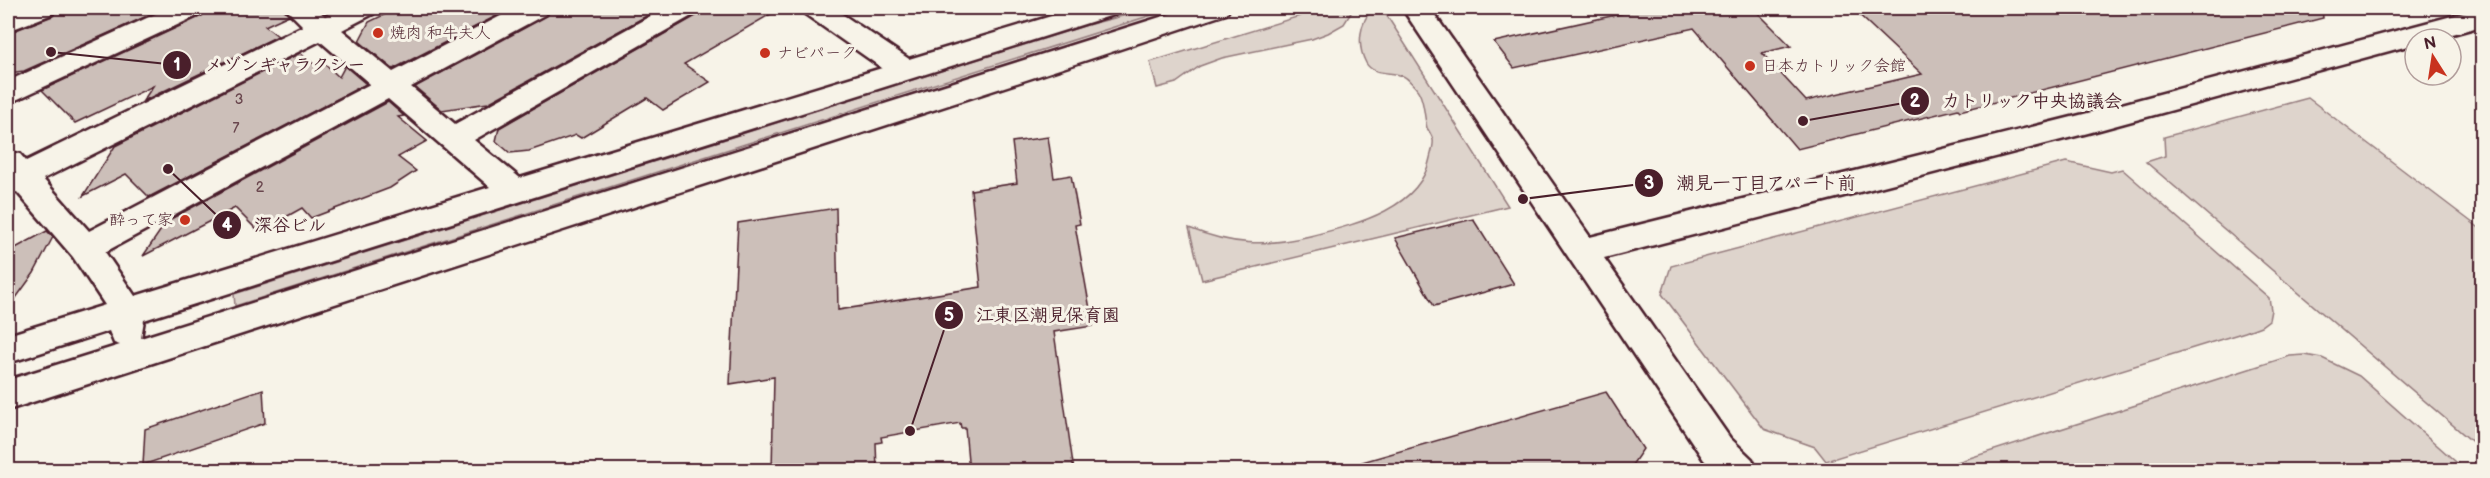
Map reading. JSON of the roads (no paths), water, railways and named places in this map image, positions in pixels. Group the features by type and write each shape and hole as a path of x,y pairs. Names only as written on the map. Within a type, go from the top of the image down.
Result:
{"street":[{"path":"8,22 42,8"},
{"path":"8,92 191,8"},
{"path":"300,8 515,191"},
{"path":"126,356 127,311 85,248 12,174 363,8"},
{"path":"85,248 536,8"},
{"path":"453,138 685,8"},
{"path":"815,8 905,70"},
{"path":"8,349 1107,8"},
{"path":"8,395 655,186 994,81 1215,8"},
{"path":"1416,8 1727,463"},
{"path":"1582,251 2088,123 2482,17"}],"place":[{"name":"焼肉 和牛夫人","path":"378,33"},
{"name":"メゾンギャラクシー","path":"51,52"},
{"name":"ナビパーク","path":"765,53"},
{"name":"日本カトリック会館","path":"1750,66"},
{"name":"カトリック中央協議会","path":"1803,121"},
{"name":"深谷ビル","path":"168,169"},
{"name":"潮見一丁目アパート前","path":"1523,199"},
{"name":"酔って家","path":"185,220"},
{"name":"江東区潮見保育園","path":"910,431"}]}
